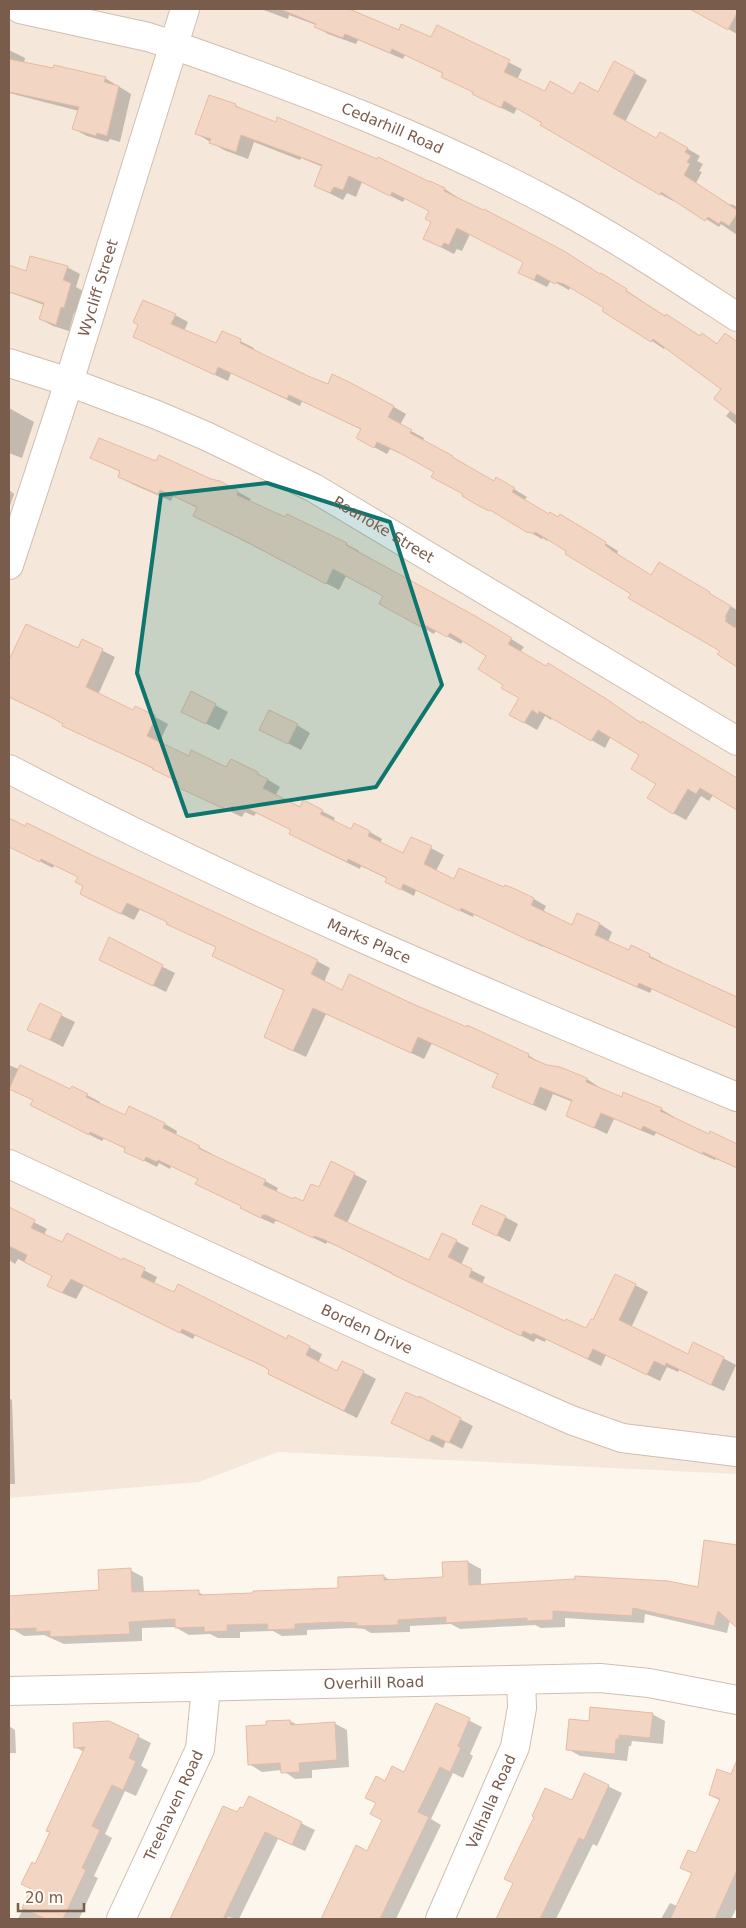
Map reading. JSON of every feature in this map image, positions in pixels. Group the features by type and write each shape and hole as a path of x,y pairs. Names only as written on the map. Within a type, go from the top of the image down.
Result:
{"street":[{"name":"Cedarhill Road","path":"20,9 148,37 173,45 328,101 468,161 554,204 737,317"},
{"name":"Wycliff Street","path":"9,565 69,382 185,9"},
{"name":"Roanoke Street","path":"9,363 69,382 206,436 314,488 737,741"},
{"name":"Marks Place","path":"9,769 106,820 346,932 737,1097"},
{"name":"Borden Drive","path":"9,1164 571,1420 622,1438 737,1452"},
{"name":"Overhill Road","path":"9,1691 600,1678 649,1683 737,1700"},
{"name":"Valhalla Road","path":"440,1919 515,1747 522,1708 521,1680"},
{"name":"Treehaven Road","path":"121,1919 200,1749 206,1687"}],"highlighted area":[{"path":"267,483 390,522 442,685 376,787 187,816 137,673 161,495"}],"shaded area":[{"path":"9,9 737,9 737,1474 278,1452 199,1482 9,1498"}],"building":[{"path":"280,9 349,9 399,30 401,24 431,37 437,25 510,60 504,72 545,91 550,81 573,94 580,82 598,92 614,61 635,72 613,114 656,138 660,132 688,148 685,152 691,156 687,162 690,164 684,175 737,210 737,214 729,226 721,221 719,224 708,217 705,221 661,192 660,195 540,125 542,123 504,101 501,108 441,77 443,73 392,49 390,53 345,34 343,38 314,27 316,24"},
{"path":"690,9 737,9 737,13 728,30"},
{"path":"9,59 53,68 54,65 106,77 104,82 119,86 107,136 97,133 96,136 72,129 79,107 9,92"},
{"path":"209,95 236,104 235,106 276,122 277,117 377,159 378,157 445,188 444,191 484,209 564,251 627,289 626,291 665,316 666,314 700,336 702,333 717,344 725,333 737,342 737,416 715,400 714,398 721,389 653,339 651,342 602,311 604,308 564,284 557,282 555,284 537,274 534,280 518,273 523,263 521,261 457,228 449,245 444,243 441,247 423,239 431,222 425,219 429,211 392,192 390,196 349,176 343,190 334,187 330,193 314,186 322,165 241,135 236,152 209,143 211,139 195,134"},
{"path":"30,256 68,266 63,280 71,283 64,308 61,307 56,325 39,319 44,303 9,292 9,265 26,271"},
{"path":"143,300 176,314 171,324 216,343 222,331 241,339 240,343 308,376 328,384 332,374 351,383 394,406 388,417 412,430 410,433 494,481 496,477 515,488 512,492 549,514 550,512 558,517 560,514 606,542 605,545 614,552 651,575 659,562 710,592 731,606 725,621 735,628 737,624 737,667 717,654 720,651 628,598 631,594 565,554 566,551 535,532 534,534 528,533 490,510 477,505 462,496 463,494 431,477 434,472 400,453 377,442 374,448 356,438 361,429 289,395 287,399 218,367 215,375 133,337 138,325 133,322"},
{"path":"99,438 156,461 159,455 211,479 220,481 238,491 237,495 285,517 287,514 347,543 346,545 477,617 512,638 508,644 546,666 548,663 641,723 642,721 737,778 737,810 700,788 696,794 688,789 673,814 647,798 656,784 631,769 639,755 598,730 591,741 539,711 538,714 532,710 524,723 509,715 519,698 501,688 503,685 478,669 486,656 450,633 447,637 423,624 421,627 379,604 383,596 333,569 326,584 193,516 197,507 160,490 158,494 118,477 120,471 90,458"},
{"path":"26,624 78,648 82,639 103,649 86,687 133,710 135,706 156,716 147,736 189,756 191,750 226,767 231,759 268,779 263,788 300,807 303,800 323,810 320,814 351,829 354,823 370,831 368,836 403,853 411,837 432,846 424,864 454,879 459,868 534,898 531,905 572,925 577,913 600,923 595,935 629,950 631,945 650,954 649,957 737,997 737,1028 639,983 637,987 530,941 461,908 460,911 403,884 401,890 385,882 387,878 348,859 347,862 289,834 291,830 243,806 241,810 232,806 229,811 177,787 179,782 153,768 62,726 63,724 51,717 9,697 9,660"},
{"path":"191,691 216,704 206,724 181,712"},
{"path":"269,710 298,724 288,744 259,730"},
{"path":"9,818 25,826 27,823 318,960 311,974 342,990 349,974 413,1004 467,1027 467,1025 529,1054 528,1057 587,1078 586,1082 622,1097 623,1092 662,1108 660,1111 709,1134 710,1131 737,1144 737,1168 643,1126 641,1130 601,1113 594,1128 566,1116 572,1100 540,1087 533,1105 492,1087 498,1074 418,1037 411,1053 313,1008 293,1051 264,1037 284,990 212,956 216,947 166,924 167,922 127,903 121,914 80,894 83,886 75,882 78,877 41,859 40,862 9,847"},
{"path":"109,937 163,965 153,986 99,960"},
{"path":"40,1003 62,1014 50,1040 27,1030"},
{"path":"20,1065 70,1089 72,1086 88,1094 86,1097 125,1115 129,1106 165,1123 163,1128 200,1146 198,1148 266,1180 263,1185 293,1199 294,1197 303,1201 311,1184 319,1187 331,1161 355,1173 334,1216 429,1260 442,1233 457,1240 448,1257 472,1269 469,1277 565,1321 566,1319 586,1328 591,1319 593,1320 615,1274 636,1284 619,1320 688,1354 693,1342 724,1357 711,1385 666,1363 665,1366 654,1361 647,1375 593,1349 588,1359 533,1333 532,1335 523,1331 521,1336 323,1239 314,1236 313,1238 266,1215 262,1215 261,1218 240,1208 241,1206 195,1184 198,1179 158,1160 157,1162 146,1157 144,1161 124,1152 125,1148 90,1132 89,1135 30,1105 33,1100 9,1089"},
{"path":"481,1205 506,1216 497,1236 472,1224"},
{"path":"9,1207 35,1220 31,1228 62,1242 67,1233 122,1260 123,1258 145,1268 141,1277 174,1292 178,1284 287,1339 288,1335 310,1346 306,1355 337,1371 342,1361 364,1371 344,1411 268,1374 269,1370 263,1366 182,1329 180,1333 71,1279 62,1293 47,1286 52,1276 24,1262 27,1255 9,1246"},
{"path":"406,1392 419,1398 419,1396 461,1418 449,1443 432,1435 429,1441 391,1423"},
{"path":"704,1540 737,1545 737,1628 718,1611 714,1626 633,1608 632,1616 553,1611 553,1620 527,1621 527,1618 446,1623 446,1617 398,1620 398,1625 357,1626 357,1623 339,1622 295,1624 295,1629 268,1630 267,1624 227,1625 227,1631 204,1632 204,1627 175,1628 175,1619 129,1622 130,1634 50,1637 50,1631 36,1632 36,1628 10,1629 9,1596 99,1590 98,1570 131,1568 132,1592 199,1590 199,1595 338,1588 338,1577 384,1575 384,1580 443,1577 442,1562 468,1561 469,1585 575,1579 575,1576 668,1581 698,1587"},
{"path":"436,1703 470,1718 458,1746 461,1748 450,1772 440,1767 418,1812 429,1817 380,1919 321,1919 356,1845 367,1851 382,1820 370,1814 376,1803 365,1798 376,1776 385,1781 392,1766 404,1772"},
{"path":"590,1707 653,1713 650,1738 619,1735 619,1739 616,1739 615,1754 566,1750 569,1719 589,1721"},
{"path":"290,1720 291,1725 335,1722 337,1760 299,1763 300,1772 281,1773 280,1763 248,1765 246,1726 266,1725 266,1721"},
{"path":"109,1721 139,1735 129,1758 136,1761 123,1790 112,1785 92,1826 100,1830 82,1868 86,1870 63,1919 46,1919 22,1908 31,1889 21,1884 32,1862 35,1864 50,1832 46,1831 85,1747 74,1748 73,1723"},
{"path":"737,1760 737,1870 715,1919 670,1919 692,1873 680,1868 688,1850 696,1853 720,1799 709,1795 717,1769 731,1774"},
{"path":"584,1773 609,1785 584,1840 579,1838 540,1919 496,1919 513,1883 504,1879 534,1817 532,1816 545,1788 572,1800"},
{"path":"249,1796 302,1822 292,1845 265,1832 223,1919 170,1919 223,1806 237,1812 240,1807 243,1808"}]}
